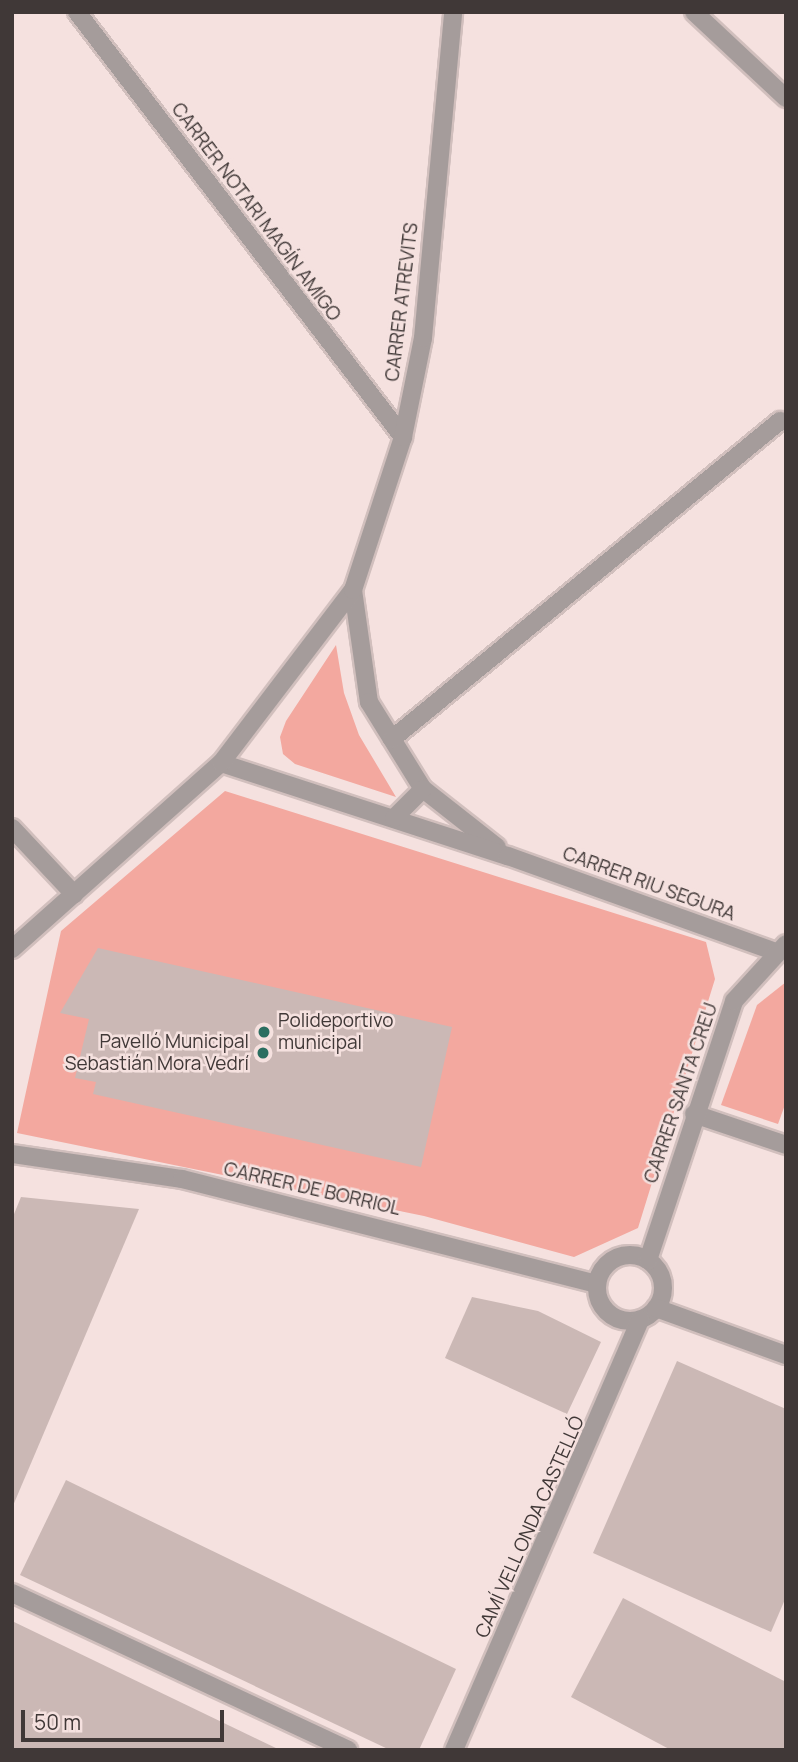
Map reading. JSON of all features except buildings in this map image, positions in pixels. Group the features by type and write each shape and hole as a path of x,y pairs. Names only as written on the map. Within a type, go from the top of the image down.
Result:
{"street":[{"name":"CARRER NOTARI MAGÍN AMIGO","path":"77,12 403,437"},
{"name":"CARRER ATREVITS","path":"353,590 403,437 422,338 453,12"},
{"path":"694,12 786,98"},
{"path":"392,739 780,421"},
{"path":"353,590 369,702 423,789 508,856"},
{"path":"12,949 221,763 353,590"},
{"name":"CARRER RIU SEGURA","path":"221,763 781,948"},
{"path":"394,818 423,789"},
{"path":"12,828 74,894"},
{"name":"CARRER SANTA CREU","path":"649,1260 694,1114 734,1001 781,948"},
{"path":"694,1114 786,1145"},
{"name":"CARRER DE BORRIOL","path":"14,1158 182,1179 597,1284"},
{"path":"619,1256 649,1260 663,1283 656,1308 640,1320 612,1316 598,1299 597,1284 604,1267 619,1256"},
{"path":"656,1308 786,1354"},
{"name":"CAMÍ VELL ONDA CASTELLÓ","path":"454,1750 640,1320"},
{"path":"12,1592 348,1750"}],"shaded area":[{"path":"336,645 344,693 359,735 396,797 295,764 283,754 280,737 286,721"},
{"name":"Polideportivo municipal","path":"225,791 706,942 715,979 638,1228 574,1257 424,1216 17,1133 61,931"},
{"path":"786,982 786,1102 778,1124 721,1105 757,1005"}],"place":[{"name":"Polideportivo municipal","path":"264,1032"},
{"name":"Pavelló Municipal Sebastián Mora Vedrí","path":"263,1053"}]}
